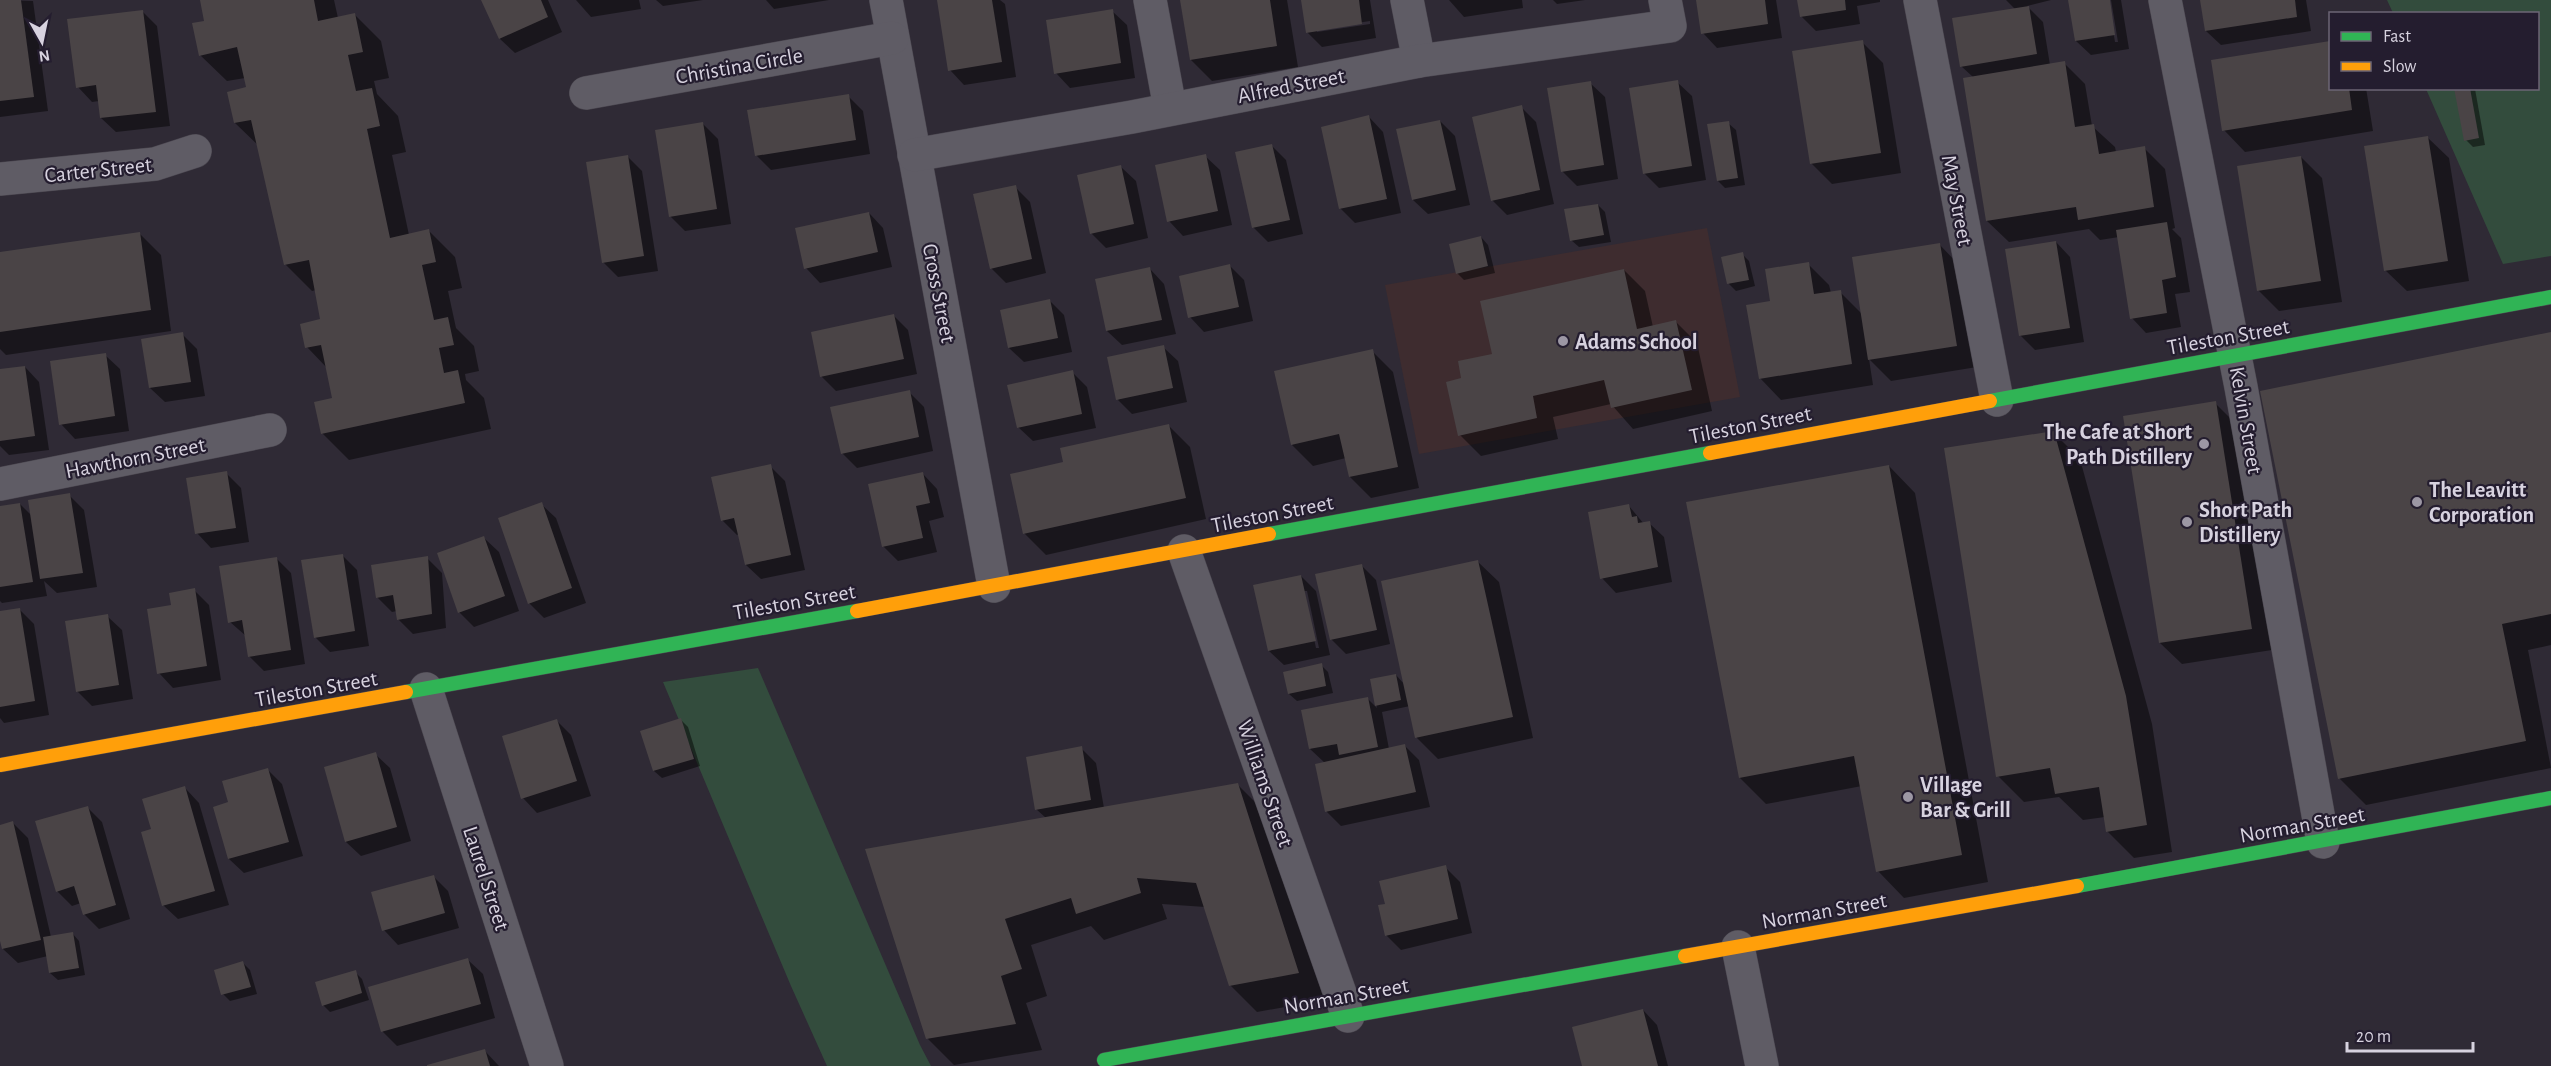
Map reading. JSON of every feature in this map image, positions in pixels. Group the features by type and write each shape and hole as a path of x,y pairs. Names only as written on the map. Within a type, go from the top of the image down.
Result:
{"main road":[{"name":"Tileston Street","path":"0,765 994,586 2551,297"},
{"name":"Norman Street","path":"1104,1060 2323,842 2551,798"}],"street":[{"name":"Cross Street","path":"886,0 994,586"},
{"path":"1150,0 1170,108"},
{"path":"1407,0 1419,61"},
{"name":"May Street","path":"1920,0 1997,400"},
{"name":"Kelvin Street","path":"2165,0 2235,356 2323,842"},
{"name":"Alfred Street","path":"914,155 1668,13"},
{"name":"Christina Circle","path":"586,93 892,38"},
{"name":"Carter Street","path":"0,179 155,164 195,151"},
{"name":"Hawthorn Street","path":"0,484 270,430"},
{"name":"Williams Street","path":"1184,551 1348,1016"},
{"name":"Laurel Street","path":"426,689 547,1066"},
{"path":"1738,946 1762,1066"}],"shaded area":[{"name":"Adams School","path":"1707,228 1740,397 1419,454 1385,285"}],"green space":[{"path":"2387,0 2551,0 2551,256 2503,264 2426,90 2539,90 2539,12 2393,12"},
{"path":"758,668 931,1066 827,1066 791,986 663,682"}],"building":[{"path":"0,0 21,0 34,97 0,101"},
{"path":"200,0 314,0 318,21 355,13 363,52 348,55 356,91 372,88 380,126 367,129 390,238 429,229 436,262 422,265 434,320 448,317 454,345 439,348 444,373 458,370 465,403 321,434 314,402 332,398 321,345 305,348 300,324 320,319 309,260 284,265 251,120 234,123 227,92 246,87 237,47 199,56 192,23 204,21"},
{"path":"481,0 541,0 548,17 499,39"},
{"path":"937,0 992,0 1002,62 948,71"},
{"path":"1180,0 1270,0 1277,46 1190,60"},
{"path":"1301,0 1359,0 1362,24 1306,33"},
{"path":"1696,0 1765,0 1768,24 1701,34"},
{"path":"1797,0 1845,0 1846,10 1800,17"},
{"path":"2068,0 2110,0 2115,35 2075,41"},
{"path":"2200,0 2295,0 2297,17 2205,31"},
{"path":"2029,6 2037,54 1960,67 1952,18"},
{"path":"1113,9 1121,63 1054,74 1046,20"},
{"path":"143,10 156,112 100,118 96,85 76,88 67,19"},
{"path":"1863,40 1881,153 1810,164 1792,51"},
{"path":"2329,41 2329,90 2349,90 2352,110 2222,131 2211,60"},
{"path":"2065,61 2075,127 2094,124 2099,154 2145,146 2154,207 2078,220 2076,207 1986,221 1963,78"},
{"path":"1678,80 1692,166 1643,174 1629,88"},
{"path":"1591,81 1604,165 1561,172 1547,88"},
{"path":"2454,90 2470,90 2479,138 2464,141"},
{"path":"849,94 856,140 755,156 747,110"},
{"path":"1522,105 1540,190 1491,201 1472,117"},
{"path":"1369,115 1387,199 1339,209 1321,127"},
{"path":"1440,120 1456,190 1412,200 1396,129"},
{"path":"1729,121 1738,178 1717,181 1707,124"},
{"path":"703,122 717,209 669,217 655,130"},
{"path":"2428,136 2448,261 2384,271 2364,146"},
{"path":"1272,144 1290,220 1252,228 1235,152"},
{"path":"1206,154 1218,211 1167,222 1155,165"},
{"path":"628,155 644,256 602,263 586,162"},
{"path":"2301,156 2321,281 2257,291 2237,166"},
{"path":"1121,165 1134,224 1090,234 1077,175"},
{"path":"1016,185 1032,259 990,269 973,194"},
{"path":"1598,204 1604,235 1570,241 1564,209"},
{"path":"869,212 878,252 804,269 795,228"},
{"path":"2167,222 2176,277 2162,280 2167,313 2130,319 2116,230"},
{"path":"140,232 151,310 0,332 0,252"},
{"path":"1481,236 1488,266 1456,274 1449,244"},
{"path":"2056,241 2070,328 2019,336 2005,249"},
{"path":"1940,243 1957,346 1868,360 1852,257"},
{"path":"1743,252 1749,280 1727,284 1721,257"},
{"path":"1809,262 1814,294 1841,290 1852,364 1759,379 1746,305 1770,301 1765,269"},
{"path":"1230,264 1239,307 1188,318 1179,276"},
{"path":"1150,267 1162,320 1106,331 1095,279"},
{"path":"1624,269 1637,329 1676,320 1692,390 1611,408 1604,380 1533,396 1537,418 1458,436 1446,382 1461,378 1458,361 1492,354 1480,301"},
{"path":"1050,299 1058,338 1008,348 1000,310"},
{"path":"894,314 904,359 820,377 811,332"},
{"path":"183,332 191,382 149,388 141,339"},
{"name":"The Leavitt Corporation","path":"2551,332 2551,614 2502,624 2526,741 2338,779 2260,391"},
{"path":"1164,345 1173,388 1116,400 1107,357"},
{"path":"1373,349 1398,467 1349,477 1339,434 1291,445 1274,371"},
{"path":"106,353 115,416 59,425 50,361"},
{"path":"25,366 35,436 0,441 0,369"},
{"path":"1073,370 1082,414 1017,428 1007,385"},
{"path":"910,390 919,437 841,454 830,407"},
{"name":"Short Path Distillery","path":"2216,401 2252,629 2159,643 2123,416"},
{"path":"1169,424 1186,498 1023,534 1010,474 1063,462 1060,448"},
{"path":"2054,431 2126,696 2147,825 2106,832 2099,787 2055,794 2050,768 1996,777 1944,448"},
{"path":"771,464 791,555 745,565 734,518 721,521 711,477"},
{"path":"1889,465 1962,855 1876,872 1854,756 1739,778 1686,502"},
{"path":"227,471 236,528 195,534 186,478"},
{"path":"923,472 930,503 916,506 923,538 882,547 868,484"},
{"path":"70,493 83,573 40,579 28,500"},
{"path":"542,502 572,588 528,604 498,518"},
{"path":"20,503 33,582 0,587 0,506"},
{"path":"1629,504 1632,517 1637,516 1638,523 1650,521 1658,567 1600,579 1588,512"},
{"path":"484,536 505,596 458,613 437,553"},
{"path":"343,554 355,631 314,638 301,560"},
{"path":"428,556 432,614 397,620 393,595 376,598 371,565"},
{"path":"277,557 291,650 248,657 242,620 228,623 219,566"},
{"path":"1478,560 1513,717 1415,738 1381,581"},
{"path":"1362,564 1377,630 1330,640 1315,574"},
{"path":"1301,575 1316,641 1268,651 1253,585"},
{"path":"195,588 207,666 157,674 147,609 171,605 169,593"},
{"path":"20,608 35,701 0,707 0,611"},
{"path":"108,614 119,685 76,692 65,621"},
{"path":"1322,663 1326,686 1288,694 1283,672"},
{"path":"1396,674 1401,700 1375,706 1370,679"},
{"path":"1368,697 1378,747 1339,755 1337,744 1309,749 1301,710"},
{"path":"681,718 694,759 653,771 640,731"},
{"path":"557,719 577,781 521,799 502,736"},
{"path":"1405,744 1416,792 1325,812 1315,764"},
{"path":"1082,746 1091,800 1035,810 1026,757"},
{"path":"376,752 397,827 345,842 324,767"},
{"path":"268,768 289,842 228,859 213,807 228,802 222,781"},
{"path":"1238,783 1299,973 1229,986 1196,883 1137,878 1141,893 1076,914 1071,898 1005,919 1022,969 1001,976 1016,1024 926,1039 865,849"},
{"path":"185,786 215,891 162,906 141,832 151,829 142,799"},
{"path":"88,806 116,905 83,915 74,886 56,892 35,821"},
{"path":"13,821 41,940 2,949 0,941 0,825"},
{"path":"1446,865 1458,919 1385,936 1378,905 1385,904 1379,881"},
{"path":"434,875 445,913 382,931 371,892"},
{"path":"73,932 79,968 49,973 43,937"},
{"path":"468,958 481,1004 381,1032 368,987"},
{"path":"243,961 251,987 221,995 214,970"},
{"path":"356,970 362,993 322,1006 315,982"},
{"path":"1643,1009 1658,1066 1582,1066 1572,1027"},
{"path":"485,1049 490,1066 427,1066 427,1065"}],"traffic: fast":[{"path":"1990,401 2551,297"},
{"path":"1269,534 1710,453"},
{"path":"406,692 857,611"},
{"path":"2077,886 2551,798"},
{"path":"1104,1060 1685,956"}],"traffic: slow":[{"path":"1710,453 1990,401"},
{"path":"857,611 1269,534"},
{"path":"0,765 406,692"},
{"path":"1685,956 2077,886"}],"place":[{"name":"Adams School","path":"1563,341"},
{"name":"The Cafe at Short Path Distillery","path":"2204,444"},
{"name":"The Leavitt Corporation","path":"2417,502"},
{"name":"Short Path Distillery","path":"2187,522"},
{"name":"Village Bar & Grill","path":"1908,797"}]}
